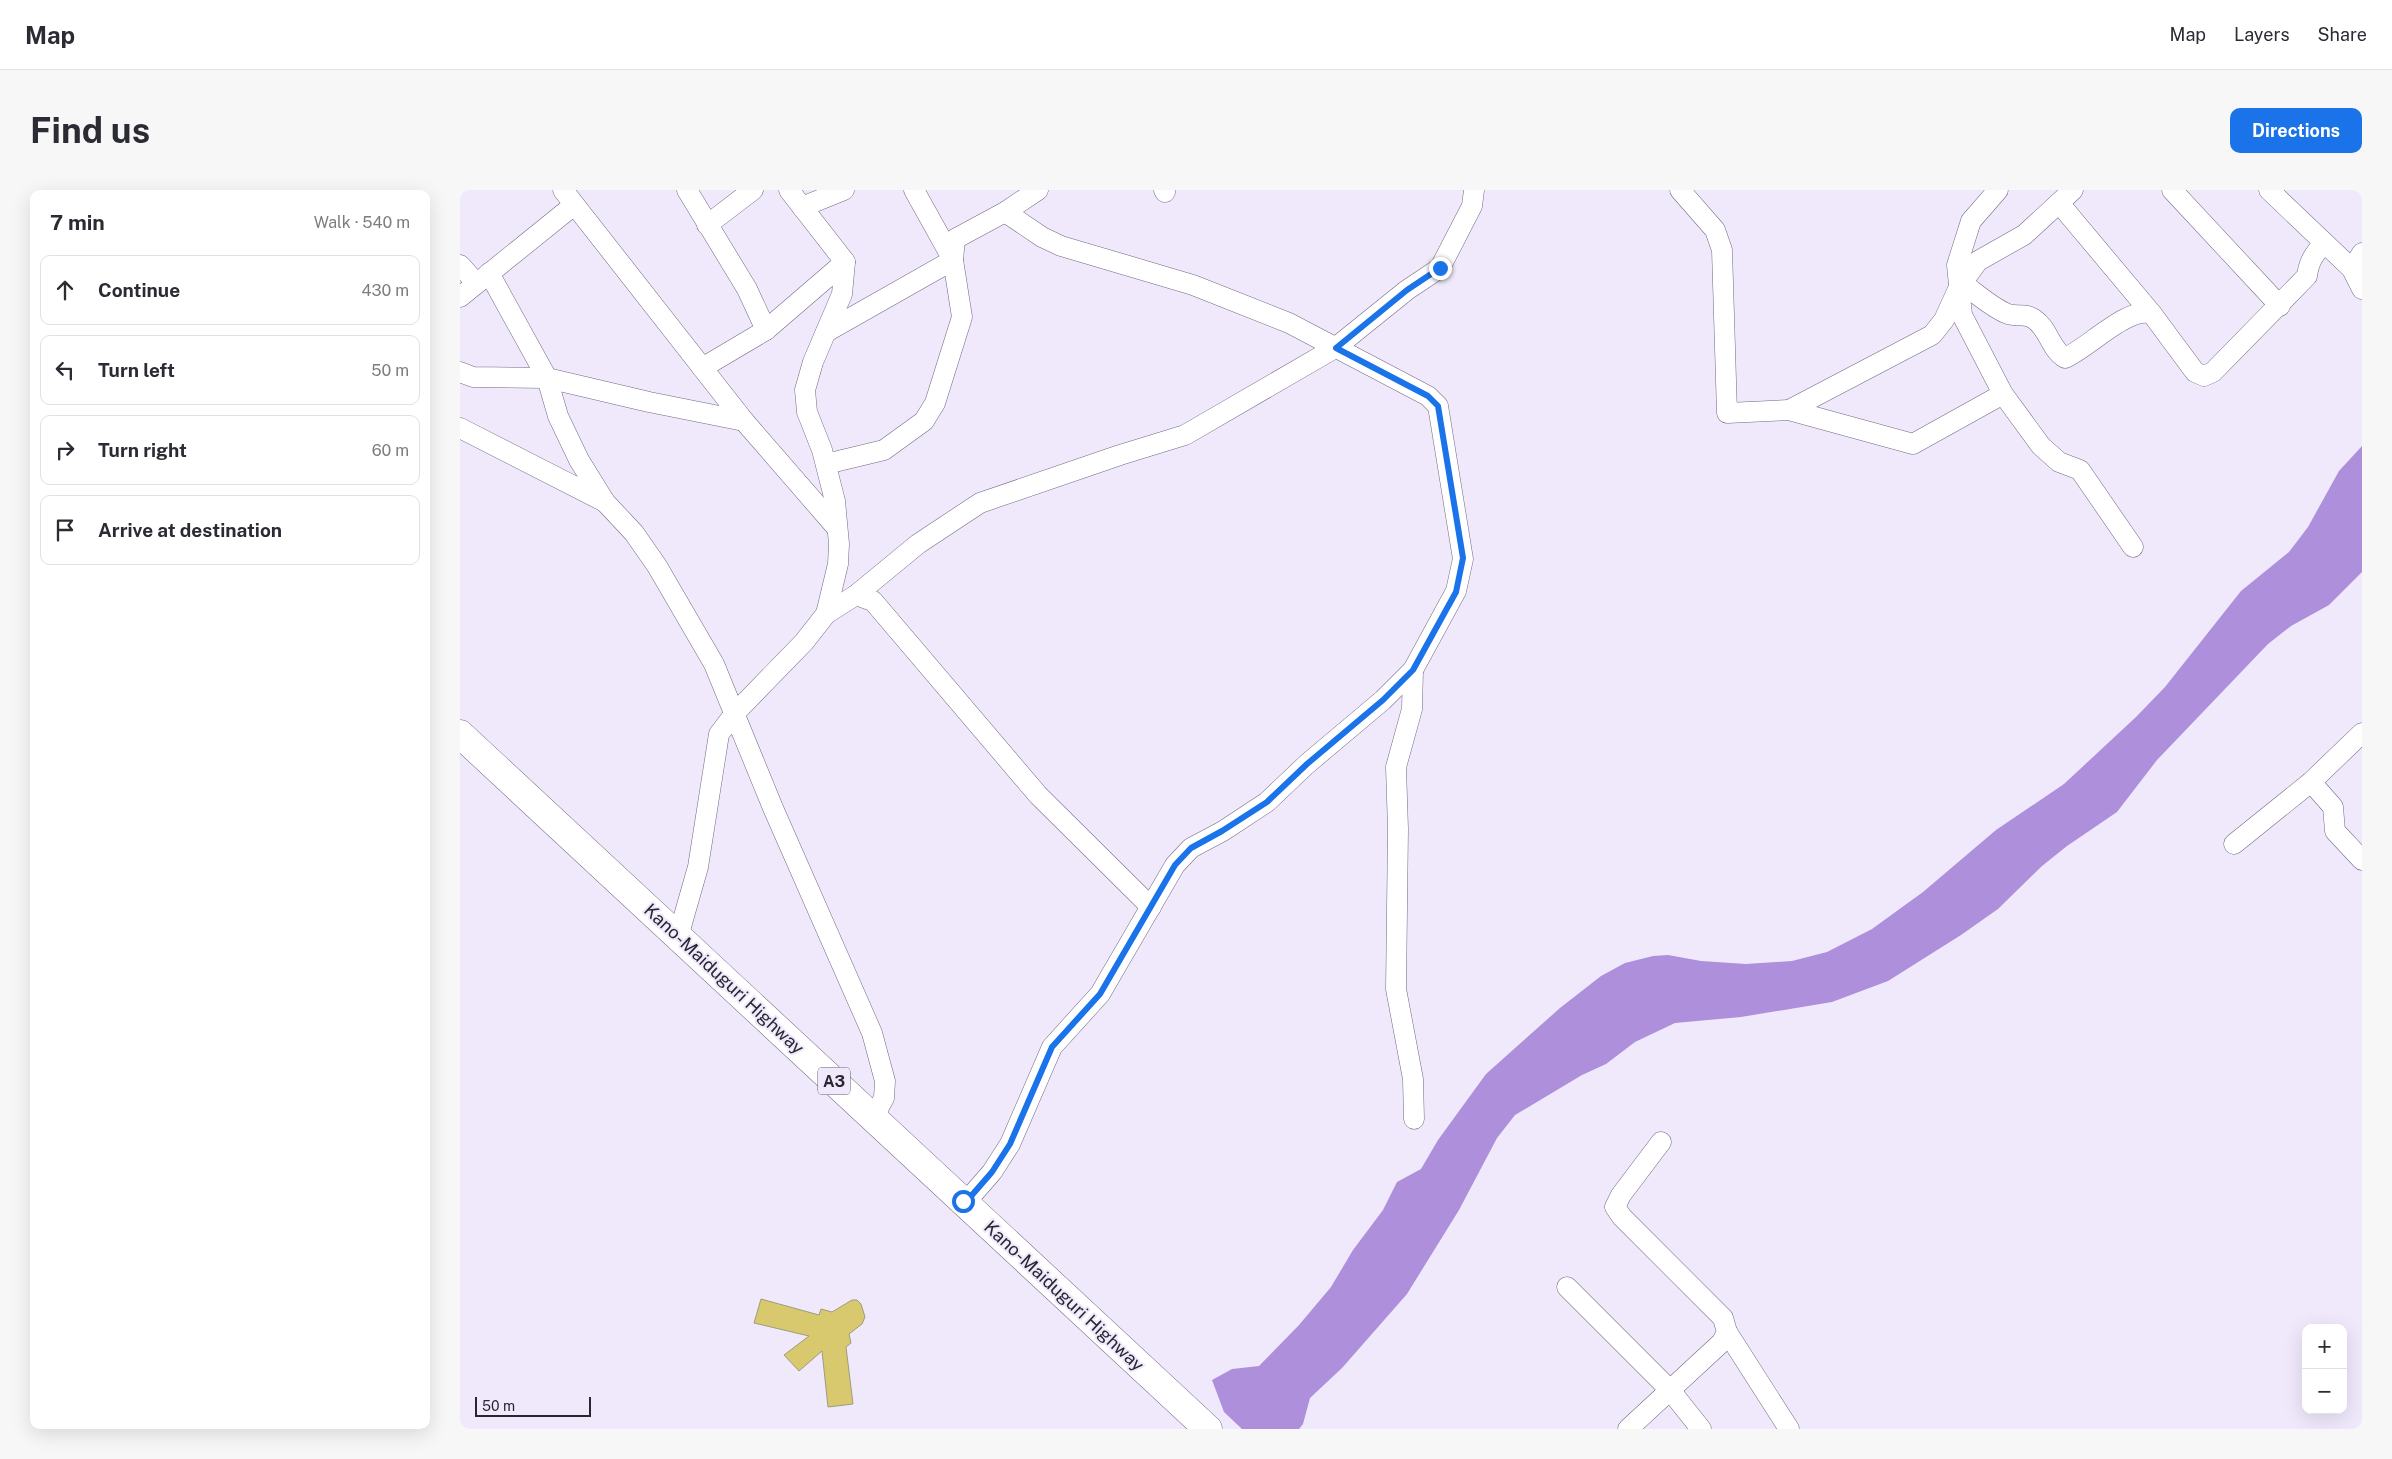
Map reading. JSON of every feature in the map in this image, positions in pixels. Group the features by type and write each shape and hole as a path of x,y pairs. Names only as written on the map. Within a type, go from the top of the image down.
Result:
{"highway":[{"name":"Kano-Maiduguri Highway","path":"460,734 1208,1429"}],"street":[{"path":"687,190 747,289 766,330"},
{"path":"707,225 753,190"},
{"path":"789,190 844,262 842,294 813,362 805,390 807,412 826,464 835,501 839,544 838,564 826,614"},
{"path":"802,207 844,190"},
{"path":"914,190 953,260"},
{"path":"826,464 884,450 924,421 935,404 962,317 953,260 955,239 1005,212 1038,190"},
{"path":"678,937 698,867 719,734 735,713 804,642 826,614 856,595 918,544 980,504 1101,461 1185,435 1336,348 1407,290 1440,268 1472,206 1474,190"},
{"path":"1680,190 1715,230 1722,250 1727,413 1789,410 1914,444 2003,394"},
{"path":"1998,190 1971,221 1957,265 1962,316 2003,394 2041,446 2059,462 2080,470 2133,547"},
{"path":"2172,190 2280,306"},
{"path":"2269,190 2324,243 2357,261 2362,289"},
{"path":"1789,410 1932,334 1944,320 1960,285 1978,261 2024,236 2066,196 2195,372 2204,376 2213,372 2280,306 2307,276 2308,264 2324,243"},
{"path":"460,297 483,278 568,197 744,421 836,527"},
{"path":"963,1201 972,1195 992,1172 1010,1144 1052,1047 1100,994 1175,865 1191,848 1222,831 1267,802 1307,764 1383,700 1413,670 1456,592 1463,558 1438,406 1428,396 1289,323 1193,285 1061,246 1042,237 1005,212"},
{"path":"826,332 953,260"},
{"path":"702,368 766,330 844,262"},
{"path":"460,265 483,278 547,378 558,416 579,460 605,502 634,533 657,566 714,664 773,808 872,1033 886,1081 884,1098 873,1118"},
{"path":"1960,285 2008,314 2026,315 2035,319 2047,332 2056,353 2065,358 2128,317 2145,311 2152,314"},
{"path":"460,372 473,377 547,378 649,402 744,421"},
{"path":"460,428 605,502"},
{"path":"856,595 873,601 1038,795 1151,907"},
{"path":"1413,670 1412,709 1396,767 1398,829 1396,989 1413,1079 1414,1119"},
{"path":"2234,844 2311,782 2362,733"},
{"path":"2311,782 2333,807 2335,832 2362,860"},
{"path":"1661,1142 1621,1195 1615,1207 1622,1217 1723,1318 1727,1332 1789,1429"},
{"path":"1567,1287 1670,1390 1701,1429"},
{"path":"1628,1429 1722,1342 1727,1332"}],"shaded area":[{"path":"2362,446 2362,572 2329,605 2291,626 2268,644 2157,760 2117,812 2067,846 2042,866 1998,909 1888,981 1832,1002 1741,1017 1675,1023 1635,1042 1606,1064 1582,1075 1515,1115 1497,1138 1459,1210 1407,1294 1342,1368 1310,1398 1303,1424 1299,1429 1242,1429 1224,1412 1212,1380 1232,1369 1259,1366 1299,1325 1331,1287 1353,1250 1383,1210 1397,1182 1421,1169 1438,1140 1486,1074 1560,1008 1601,976 1625,963 1653,956 1668,955 1701,961 1746,964 1792,961 1827,952 1872,929 1923,892 1996,830 2064,784 2136,717 2165,687 2241,591 2289,552 2308,527 2339,471"}],"building":[{"path":"761,1299 819,1315 821,1309 832,1312 852,1300 857,1300 861,1304 865,1317 862,1324 849,1334 851,1343 846,1347 853,1404 828,1407 822,1351 799,1371 784,1355 809,1336 754,1323"}],"route":[{"path":"963,1201 972,1195 992,1172 1010,1144 1052,1047 1100,994 1175,865 1191,848 1222,831 1267,802 1307,764 1383,700 1413,670 1456,592 1463,558 1438,406 1428,396 1336,348 1407,290 1440,268"}]}
